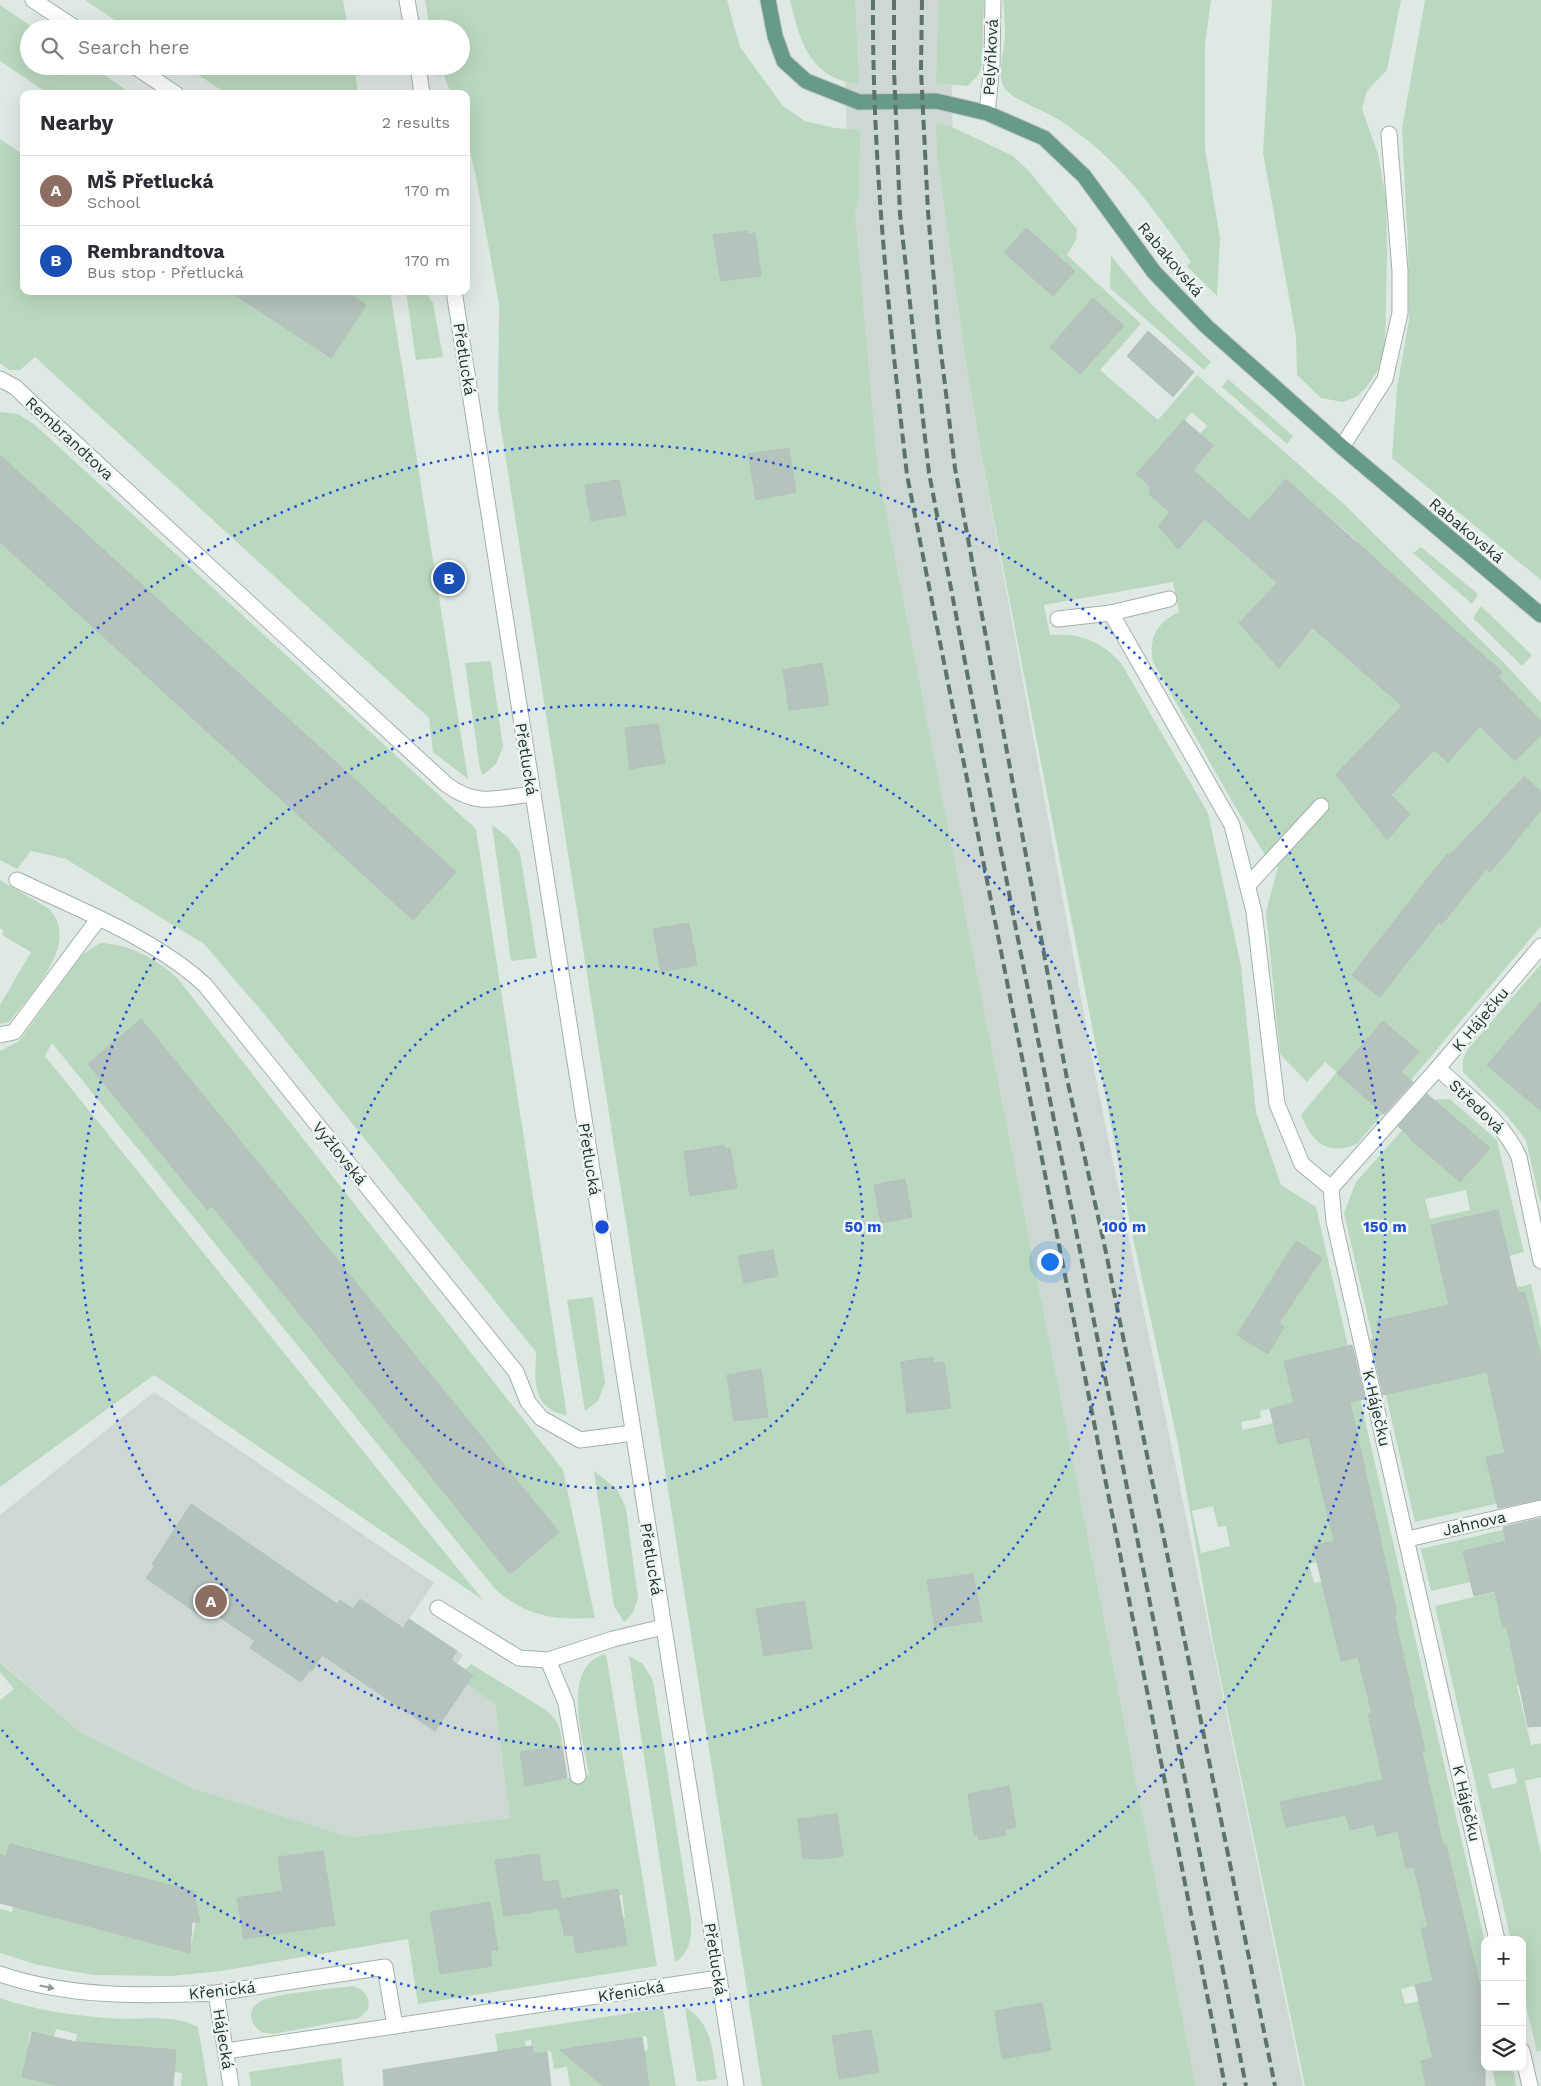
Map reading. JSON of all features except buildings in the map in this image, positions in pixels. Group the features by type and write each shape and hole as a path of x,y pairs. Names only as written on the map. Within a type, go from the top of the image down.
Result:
{"main road":[{"name":"Rabakovská","path":"768,0 775,36 784,61 806,81 859,102 936,101 987,113 1028,129 1050,143 1084,176 1154,272 1206,326 1342,447 1541,615"}],"street":[{"path":"32,0 63,20"},
{"path":"407,0 410,20"},
{"name":"Pelyňková","path":"987,113 992,64 992,0"},
{"path":"148,75 170,90"},
{"path":"419,75 421,90"},
{"path":"1342,447 1385,379 1400,313 1400,271 1389,134"},
{"name":"Přetlucká","path":"455,295 662,1627 736,2086"},
{"name":"Rembrandtova","path":"0,379 15,387 447,785 458,793 480,801 532,794"},
{"path":"1058,619 1111,613 1170,598"},
{"path":"1111,613 1232,825 1249,884 1254,912 1277,1104 1302,1164 1331,1188"},
{"path":"1249,884 1320,806"},
{"name":"Vyžlovská","path":"17,880 99,918 185,966 205,985 516,1372 528,1402 541,1418 580,1440 633,1433"},
{"path":"0,1035 14,1032 99,918"},
{"name":"K Háječku","path":"1497,1936 1334,1221 1331,1188 1438,1068 1541,946"},
{"name":"Středová","path":"1438,1068 1501,1128 1512,1141 1519,1157 1541,1261"},
{"name":"Jahnova","path":"1408,1539 1541,1508"},
{"path":"438,1608 519,1658 548,1660 613,1639 662,1627"},
{"path":"548,1660 566,1703 578,1776"},
{"name":"Křenická","path":"0,1974 70,1992 122,1994 216,1993 385,1967 395,2026"},
{"name":"Křenická","path":"226,2051 719,1978"},
{"name":"Hájecká","path":"216,1993 231,2086"},
{"path":"1526,2068 1530,2086"}],"shaded area":[{"path":"842,0 950,0 953,152 983,464 1095,1074 1303,2086 1196,2086 879,479 850,217"},
{"path":"154,1392 434,1583 409,1619 463,1655 457,1664 473,1675 479,1692 495,1704 510,1818 351,1837 194,1789 80,1732 0,1661 0,1515"}],"green space":[{"path":"85,0 343,0 346,20 115,20"},
{"path":"425,0 727,0 740,47 783,106 805,121 835,128 860,130 859,197 855,214 878,472 1196,2086 762,2086 498,409 499,304 470,153 470,90 450,90 444,75 470,75 470,20 428,20"},
{"path":"790,0 855,0 859,84 842,81 829,75 818,66 803,44"},
{"path":"939,0 984,0 982,65 979,74 968,86 936,83"},
{"path":"1003,0 1211,0 1205,45 1205,148 1220,238 1217,296 1187,266 1191,262 1177,241 1116,166 1080,134 1014,96 1004,87 1001,75 1001,61 1005,40"},
{"path":"1272,0 1401,0 1387,70 1367,91 1362,109 1378,154 1386,199 1385,349 1377,372 1364,390 1356,397 1343,402 1321,398 1297,375 1296,336 1263,153"},
{"path":"1425,0 1541,0 1541,580 1392,458 1397,388 1409,320 1408,246 1402,128"},
{"path":"0,5 22,20 20,20 20,74 0,61"},
{"path":"21,75 104,75 126,90 43,90"},
{"path":"198,75 355,75 357,90 221,90"},
{"path":"936,123 952,127 1013,156 1028,170 1077,229 1076,240 1067,255 1141,324 1100,370 1158,420 1197,375 1346,506 1508,667 1541,703 1541,721 1506,739 1521,755 1541,735 1541,792 1523,776 1449,856 1447,855 1438,921 1443,925 1476,882 1465,872 1476,860 1490,873 1541,810 1541,926 1357,1144 1337,1149 1321,1144 1315,1139 1301,1115 1337,1072 1325,1062 1307,1082 1280,1054 1266,912 1278,867 1265,855 1233,803 1153,662 1152,645 1156,632 1165,621 1179,612 1173,582 1044,605 1050,635 1071,635 1089,640 1105,649 1121,663 1208,813 1241,966 1256,1112 1281,1185 1316,1207 1484,1936 1481,1936 1481,2003 1452,1977 1401,1989 1405,2004 1419,2001 1424,2021 1481,2044 1481,2047 1421,2061 1425,2082 1429,2086 1305,2086 1213,1642 1178,1444 1133,1238 986,479 966,361 937,154","holes":["1026,229 1075,271 1053,296 1004,254","1093,299 1124,326 1080,374 1050,347","1192,412 1207,426 1200,434 1214,447 1166,500 1156,501 1150,495 1149,485 1137,474","1202,478 1224,498 1178,549 1158,526","1286,479 1356,540 1322,578 1337,602 1279,668 1239,623 1277,583 1230,542","1381,563 1456,632 1372,679 1340,652 1354,636 1362,584","1466,640 1502,672 1470,708","1370,739 1408,777 1391,795 1409,814 1387,840 1336,774","1383,1021 1419,1052 1373,1104 1345,1063","1341,1347 1350,1390 1294,1402 1284,1361","1286,1405 1297,1440 1278,1444 1273,1423 1243,1430 1241,1422 1261,1418 1260,1411","1365,1473 1372,1504 1328,1514","1213,1506 1218,1527 1226,1526 1230,1546 1201,1553 1192,1511","1377,1530 1386,1583 1401,1647 1341,1661 1322,1581 1314,1583 1309,1564 1317,1562 1313,1546","1415,1703 1425,1751 1379,1762 1368,1714","1463,1919 1432,1941 1424,1943 1421,1928"]},
{"path":"0,139 20,152 20,295 235,295 330,358 366,305 352,295 391,295 468,779 433,752 429,718 35,357 20,370 9,370 0,363"},
{"path":"1111,256 1151,304 1211,362 1204,370 1110,288"},
{"path":"407,295 427,295 433,303 443,357 416,360"},
{"path":"1228,379 1293,436 1287,444 1222,387"},
{"path":"0,412 18,414 35,425 476,829 567,1416 555,1412 541,1400 536,1384 536,1352 265,1015 204,944 66,859 31,851 17,869 0,860 0,542 413,919 456,872 0,455"},
{"path":"1421,547 1478,594 1472,604 1413,553"},
{"path":"1481,606 1532,655 1522,666 1473,618"},
{"path":"491,661 503,747 496,764 483,775 480,769 465,663"},
{"path":"492,825 508,837 520,853 537,958 511,961"},
{"path":"0,880 48,908 57,922 60,936 57,952 40,983 9,1022 0,1024 0,1005 31,952 2,935 4,931 0,928"},
{"path":"100,943 122,946 152,959 178,979 563,1470 595,1618 567,1618 542,1615 519,1606 496,1590 52,1043 45,1056 483,1600 154,1375 0,1487 0,1051 19,1041 83,954","holes":["141,1020 559,1532 510,1574 212,1206 206,1210 186,1185 190,1181 172,1159 168,1163 127,1112 131,1108 108,1088 88,1064"]},
{"path":"1541,964 1540,1202 1526,1140 1507,1116 1463,1072 1463,1059 1468,1049"},
{"path":"1450,1099 1497,1140 1524,1252 1509,1256 1498,1210 1441,1223 1441,1269 1449,1303 1531,1284 1541,1328 1541,1494 1415,1522 1344,1213 1356,1182 1429,1100","holes":["1438,1104 1489,1147 1460,1182 1409,1138","1466,1190 1470,1210 1430,1219 1425,1199","1525,1292 1537,1340 1515,1345 1449,1307","1415,1313 1393,1392 1377,1321"]},
{"path":"593,1297 605,1383 598,1401 585,1411 567,1300"},
{"path":"594,1471 617,1489 626,1508 638,1599 632,1614 624,1622 614,1606"},
{"path":"1541,1521 1509,1540 1463,1551 1470,1582 1431,1591 1421,1549"},
{"path":"1499,1591 1503,1627 1507,1627 1541,1680 1517,1686 1531,1745 1541,1743 1541,1777 1525,1781 1541,1854 1541,2050 1537,2052 1526,2005 1526,1936 1510,1936 1435,1606","holes":["1514,1768 1517,1783 1492,1789 1488,1774"]},
{"path":"606,1654 657,1966 418,2004 408,1939 221,1971 172,1976 93,1975 38,1965 0,1953 0,1909 12,1912 19,1886 37,1852 10,1844 6,1857 0,1855 0,1700 14,1689 0,1672 0,1662 80,1732 194,1789 351,1837 510,1818 495,1704 467,1684 473,1675 465,1670 471,1664 546,1710 554,1718 558,1726 562,1746 520,1753 525,1785 589,1775 578,1706 579,1688 583,1673 592,1661","holes":["323,1851 335,1925 244,1939 237,1898 283,1891 278,1857","539,1854 543,1882 558,1880 562,1907 504,1916","618,1889 619,1895 622,1895 627,1945 576,1953 573,1935 563,1936 560,1914 567,1898","470,1905 472,1921 495,1930 498,1950 490,1951 492,1966 440,1974 430,1912","57,1907 196,1917 190,1953 55,1918"]},
{"path":"629,1656 643,1664 653,1681 691,1919 689,1943 684,1953 675,1962"},
{"path":"352,1986 366,1994 369,2005 368,2009 359,2018 273,2034 261,2032 252,2021 253,2008 256,2004 268,1998"},
{"path":"0,1998 26,2006 66,2014 118,2019 154,2018 177,2020 198,2027 208,2086 181,2086 182,2073 174,2072 176,2050 73,2055 77,2034 56,2029 54,2037 30,2032 28,2045 65,2086 0,2086"},
{"path":"685,2007 701,2022 710,2039 717,2079 697,2082"},
{"path":"663,2008 676,2086 635,2086 644,2052 648,2049 647,2038 644,2036 600,2044 603,2086 570,2086 567,2067 554,2069 551,2051 533,2054 531,2040 525,2041 527,2055 499,2059 495,2034"},
{"path":"341,2058 344,2086 251,2086 249,2072"},
{"path":"1492,2071 1514,2071 1516,2086 1496,2086"}],"railway":[{"path":"873,0 875,120 883,238 907,475 1225,2086"},
{"path":"894,0 894,70 900,214 929,473 1014,919 1246,2086"},
{"path":"922,0 921,70 928,212 938,327 955,468 1067,1079 1104,1243 1275,2086"}],"place":[{"name":"Rembrandtova","path":"449,578"},
{"name":"MŠ Přetlucká","path":"211,1601"}]}
